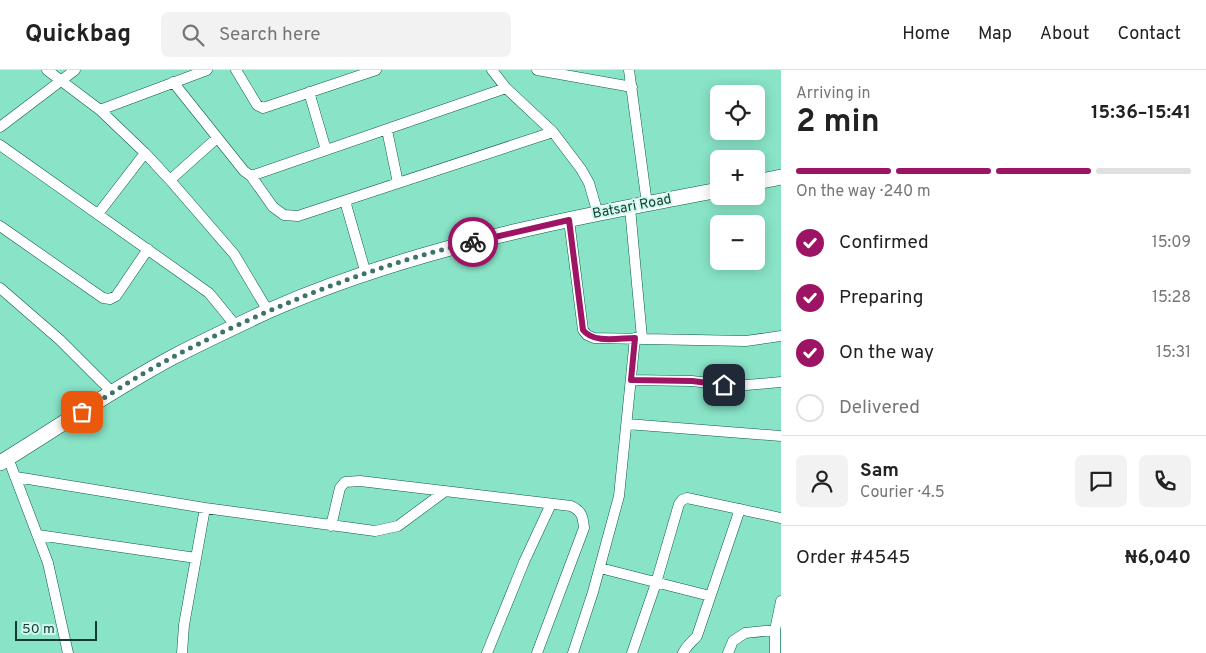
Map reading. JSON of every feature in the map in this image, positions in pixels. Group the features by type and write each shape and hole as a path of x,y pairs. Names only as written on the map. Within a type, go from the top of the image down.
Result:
{"main road":[{"path":"765,180 781,177"},
{"name":"Batsari Road","path":"4,461 172,358 268,311 366,274 463,245 569,220 710,192"}],"street":[{"path":"47,70 100,110 170,180 234,254 268,311"},
{"path":"0,128 75,70"},
{"path":"100,110 207,70"},
{"path":"236,70 262,108 376,70"},
{"path":"492,70 506,88 553,132 581,169 589,183 598,214"},
{"path":"537,70 568,72 632,87"},
{"path":"629,70 647,204"},
{"path":"173,82 244,171 251,176 273,207 284,215 298,216 553,132"},
{"path":"251,176 506,88"},
{"path":"310,92 326,150"},
{"path":"387,130 398,183"},
{"path":"170,180 217,138"},
{"path":"0,145 209,293 236,326"},
{"path":"98,214 145,153"},
{"path":"345,201 366,274"},
{"path":"573,653 600,568 620,496 622,482 631,380 639,338 630,208"},
{"path":"569,220 583,330 587,336 594,338 746,342 781,336"},
{"path":"0,226 103,298 116,296 148,249"},
{"path":"0,288 60,340 113,393"},
{"path":"631,380 692,381 735,386 781,382"},
{"path":"627,424 781,436"},
{"path":"4,461 16,477 48,563 68,653"},
{"path":"16,477 205,508 375,531 398,526 444,492"},
{"path":"331,526 340,488 345,482 360,481 571,506 579,510 583,517 584,528 537,653"},
{"path":"632,653 656,583 678,504 682,500 687,498 781,518"},
{"path":"487,653 524,562 551,504"},
{"path":"182,653 184,625 205,508"},
{"path":"683,653 697,636 740,509"},
{"path":"38,535 196,558"},
{"path":"600,568 710,596"},
{"path":"775,653 775,630 781,601"},
{"path":"728,653 733,641 745,633 775,630"}],"way so far":[{"path":"82,412 172,358 268,311 314,292 366,274 473,242"}],"route":[{"path":"473,242 569,220 583,330 587,336 594,338 635,338 631,380 692,381 724,385"}]}
